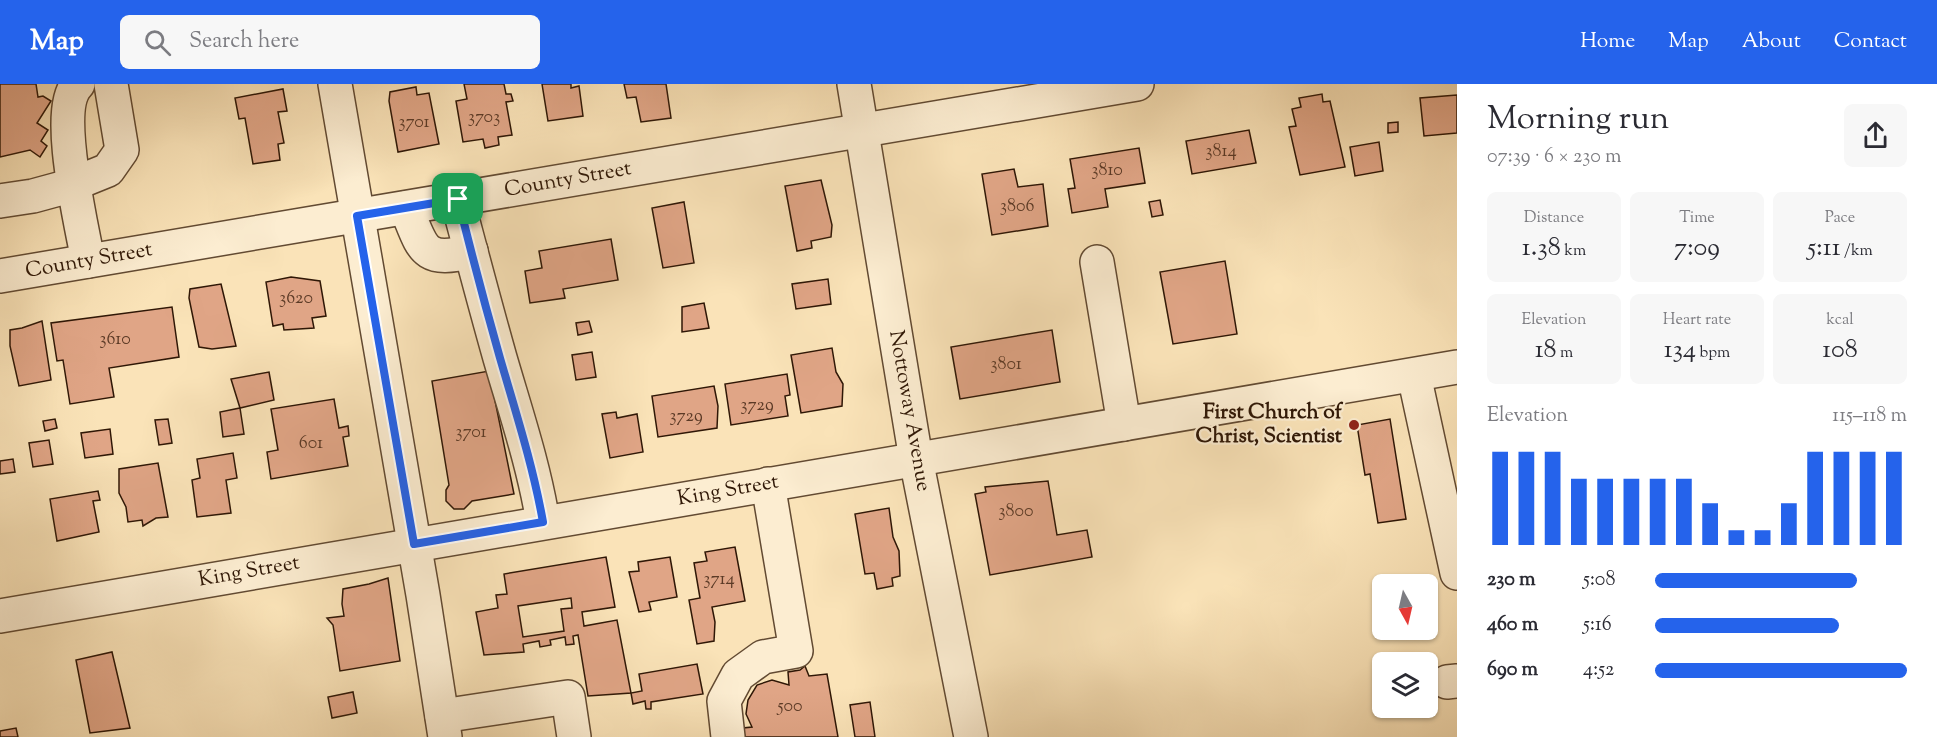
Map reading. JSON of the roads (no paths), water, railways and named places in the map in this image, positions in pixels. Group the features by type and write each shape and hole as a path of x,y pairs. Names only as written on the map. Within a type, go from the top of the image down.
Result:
{"street":[{"path":"78,84 68,110 68,137 88,261"},
{"path":"0,201 33,196 108,170 122,150 111,84"},
{"path":"335,84 444,727 568,697 574,737"},
{"name":"Nottoway Avenue","path":"854,84 916,459 971,737"},
{"name":"County Street","path":"0,276 1137,84"},
{"path":"458,199 522,430 543,522"},
{"path":"406,207 418,236 432,254 439,257 471,251"},
{"path":"1097,262 1124,424"},
{"name":"King Street","path":"0,616 1457,367"},
{"path":"1414,375 1457,573"},
{"path":"728,737 724,701 738,675 763,657 796,651 768,484"}],"place":[{"name":"First Church of Christ, Scientist","path":"1354,425"}]}
